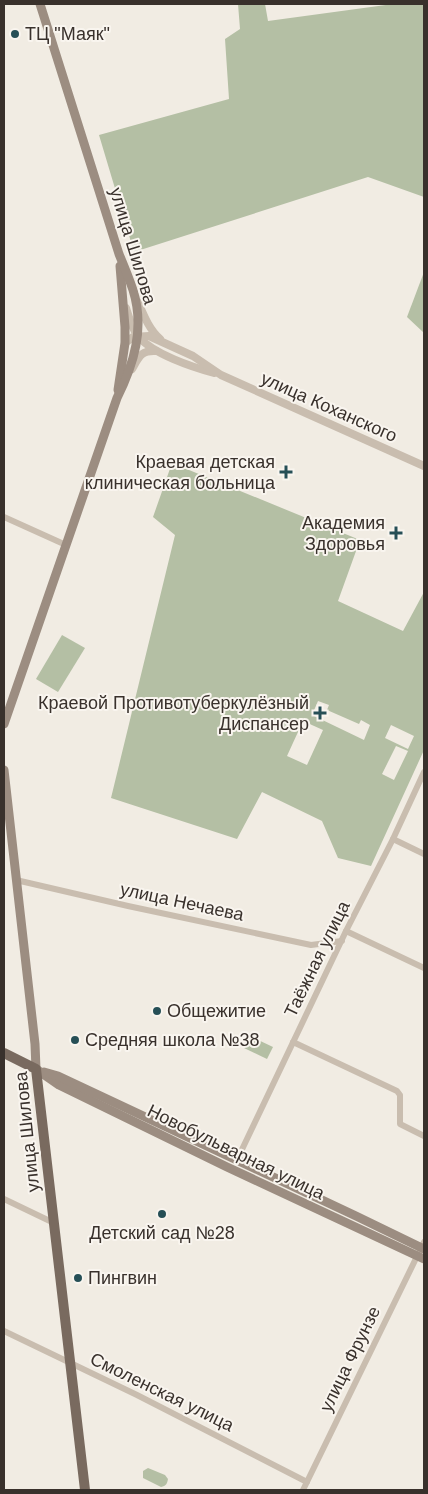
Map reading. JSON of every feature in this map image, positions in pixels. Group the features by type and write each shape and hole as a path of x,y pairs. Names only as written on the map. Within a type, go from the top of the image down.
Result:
{"main road":[{"name":"улица Шилова","path":"4,720 117,398 129,375 138,336 134,292 119,254 40,4"},
{"path":"117,398 125,343 119,254"},
{"name":"улица Шилова","path":"4,770 35,1044 36,1069 85,1490"},
{"name":"Новобульварная улица","path":"4,1053 36,1069 59,1085 191,1150 422,1251"},
{"name":"Новобульварная улица","path":"36,1069 58,1076 237,1160 422,1251"}],"street":[{"path":"134,292 144,318 154,333 165,344"},
{"path":"122,294 130,322 138,336 147,345 158,352 196,368 221,375"},
{"path":"125,343 128,339 138,336 149,336 193,356 221,375"},
{"path":"129,375 138,358 144,352 158,352"},
{"name":"улица Коханского","path":"221,375 424,466"},
{"path":"4,517 66,545"},
{"name":"Таёжная улица","path":"237,1160 424,772"},
{"path":"393,839 424,854"},
{"name":"улица Нечаева","path":"16,880 312,945 342,941"},
{"path":"346,931 424,968"},
{"path":"294,1042 397,1091 400,1095 400,1124 424,1136"},
{"path":"4,1199 54,1223"},
{"name":"улица Фрунзе","path":"303,1490 422,1251"},
{"name":"Смоленская улица","path":"4,1331 166,1410 307,1482"}],"green space":[{"path":"238,4 265,4 268,21 393,4 424,4 424,197 368,177 134,252 99,135 229,99 225,39 240,29"},
{"path":"424,272 424,333 407,317"},
{"path":"172,463 360,540 338,601 403,631 424,592 424,750 371,866 338,858 322,821 262,792 237,839 111,798 175,535 153,517","holes":["318,701 329,705 327,710 359,724 361,720 370,725 364,740 312,715","303,721 323,730 307,765 287,756","391,725 414,736 408,749 385,738","396,746 408,751 394,780 382,774"]},
{"path":"62,635 85,648 58,692 36,679"},
{"path":"250,1036 273,1047 267,1059 244,1048"},
{"path":"148,1468 165,1475 168,1479 166,1485 161,1487 143,1478 143,1471"}],"place":[{"name":"ТЦ \"Маяк\"","path":"15,34"},
{"name":"Краевая детская клиническая больница","path":"286,472"},
{"name":"Академия Здоровья","path":"396,533"},
{"name":"Краевой Противотуберкулёзный Диспансер","path":"320,713"},
{"name":"Общежитие","path":"157,1011"},
{"name":"Средняя школа №38","path":"75,1040"},
{"name":"Детский сад №28","path":"162,1214"},
{"name":"Пингвин","path":"78,1278"}]}
